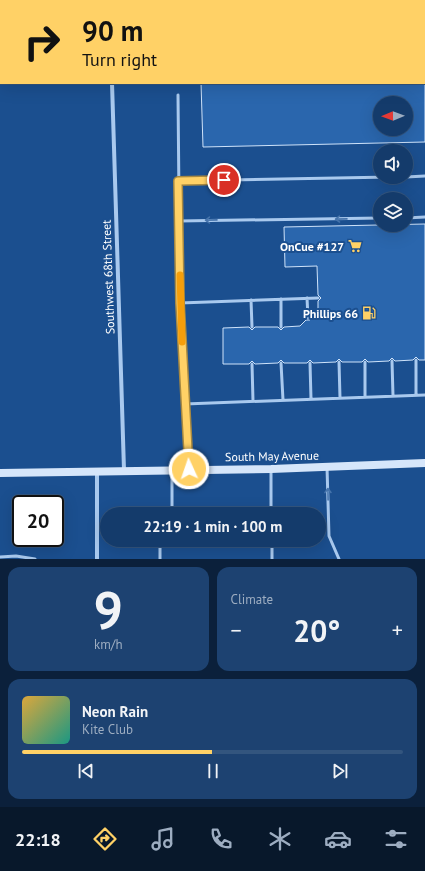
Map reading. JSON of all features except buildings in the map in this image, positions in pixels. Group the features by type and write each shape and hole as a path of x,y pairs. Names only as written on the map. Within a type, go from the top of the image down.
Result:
{"main road":[{"name":"South May Avenue","path":"0,473 189,469 271,469 425,463"}],"street":[{"name":"Southwest 68th Street","path":"112,84 124,470"},
{"path":"97,471 97,559"}],"lane":[{"path":"178,95 180,303 189,469"},
{"path":"413,177 425,176"},
{"path":"178,181 373,177"},
{"path":"413,218 425,217"},
{"path":"179,221 373,218"},
{"path":"307,298 308,318"},
{"path":"180,303 318,298"},
{"path":"281,299 281,327"},
{"path":"251,300 252,327"},
{"path":"416,360 416,395"},
{"path":"392,361 393,396"},
{"path":"339,362 340,398"},
{"path":"364,362 365,397"},
{"path":"281,363 283,400"},
{"path":"310,363 311,399"},
{"path":"252,364 253,401"},
{"path":"185,404 425,395"},
{"path":"327,467 329,536 339,559"},
{"path":"271,469 272,507"},
{"path":"172,470 172,507"},
{"path":"160,547 160,559"},
{"path":"272,547 272,559"},
{"path":"0,557 16,556 35,559"}],"slow traffic":[{"path":"180,275 182,342"}],"place":[{"name":"OnCue #127","path":"355,246"},
{"name":"Phillips 66","path":"369,313"}],"route":[{"path":"189,469 180,303 178,181 224,180"}]}
